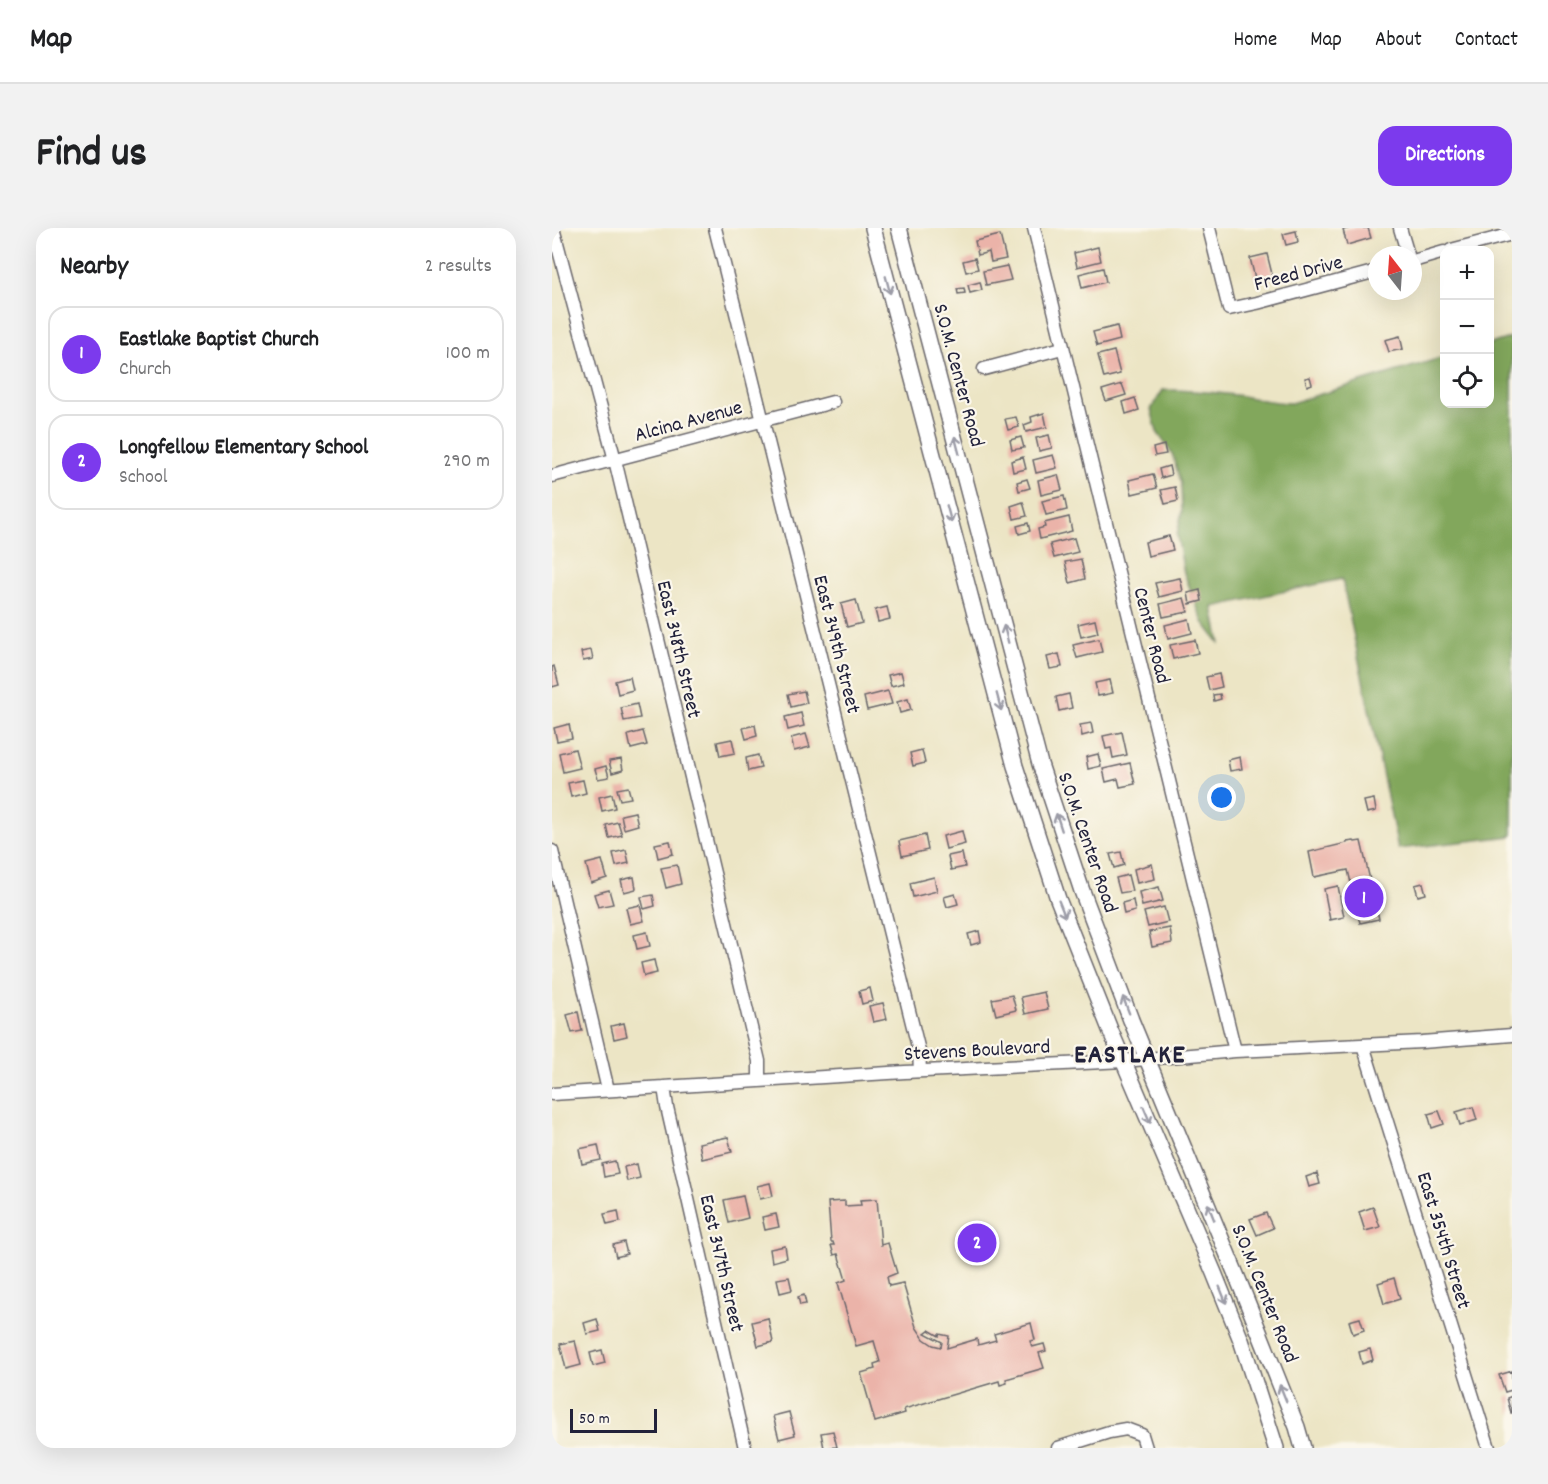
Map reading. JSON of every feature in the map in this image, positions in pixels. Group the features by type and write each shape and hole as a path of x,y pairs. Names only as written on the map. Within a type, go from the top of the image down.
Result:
{"main road":[{"name":"S.O.M. Center Road","path":"873,228 1015,766 1058,899 1111,1032 1237,1331 1276,1448"},
{"name":"S.O.M. Center Road","path":"900,228 1040,764 1082,891 1131,1020 1242,1289 1303,1448"}],"street":[{"name":"East 348th Street","path":"553,228 615,460 759,1061 759,1081"},
{"name":"East 349th Street","path":"715,228 919,1051 920,1071"},
{"name":"Center Road","path":"1034,228 1235,1052"},
{"name":"Freed Drive","path":"1209,228 1229,309 1368,273"},
{"path":"1400,228 1405,246"},
{"path":"1466,246 1512,234"},
{"path":"1422,258 1440,253"},
{"path":"984,369 1062,348"},
{"name":"Alcina Avenue","path":"552,476 833,402"},
{"path":"552,851 608,1090"},
{"name":"Stevens Boulevard","path":"552,1094 920,1071 1124,1062 1235,1052 1512,1035"},
{"name":"East 354th Street","path":"1363,1045 1489,1448"},
{"name":"East 347th Street","path":"663,1087 745,1448"},
{"path":"1058,1448 1126,1429 1142,1435 1146,1448"}],"green space":[{"path":"1512,337 1512,836 1398,849 1342,579 1213,607 1220,644 1203,622 1184,573 1177,535 1182,511 1181,484 1172,453 1157,432 1151,409 1163,390 1217,393 1291,403 1440,358 1440,408 1494,408 1494,343"}],"building":[{"path":"1368,228 1371,238 1347,245 1343,230"},
{"path":"1296,231 1298,242 1286,245 1283,234"},
{"path":"1000,235 1006,259 991,262 989,252 978,255 975,241"},
{"path":"1098,247 1101,261 1077,267 1074,253"},
{"path":"1267,254 1273,278 1256,282 1250,258"},
{"path":"975,258 978,269 966,272 963,261"},
{"path":"1007,266 1011,280 986,285 983,271"},
{"path":"1103,268 1106,282 1082,288 1079,274"},
{"path":"980,282 982,290 970,293 968,285"},
{"path":"964,288 965,293 958,294 957,289"},
{"path":"1117,326 1120,340 1097,346 1093,332"},
{"path":"1400,336 1403,349 1389,352 1385,340"},
{"path":"1114,351 1120,374 1104,378 1098,355"},
{"path":"1310,377 1312,384 1307,386 1305,378"},
{"path":"1122,384 1126,395 1106,401 1102,390"},
{"path":"1135,398 1139,410 1126,414 1123,402"},
{"path":"1044,413 1047,427 1026,432 1024,425 1032,422 1031,417"},
{"path":"1016,417 1019,427 1008,430 1005,419"},
{"path":"1049,435 1052,448 1039,451 1036,438"},
{"path":"1021,437 1024,448 1012,450 1010,440"},
{"path":"1164,445 1166,454 1155,456 1153,448"},
{"path":"1053,455 1057,468 1036,473 1033,460"},
{"path":"1023,457 1026,469 1013,472 1011,461"},
{"path":"1169,466 1171,475 1161,478 1159,469"},
{"path":"1153,474 1157,488 1132,494 1129,480"},
{"path":"1058,475 1062,490 1041,495 1038,480"},
{"path":"1027,479 1030,488 1019,491 1017,482"},
{"path":"1175,487 1178,501 1165,504 1161,490"},
{"path":"1064,496 1067,510 1046,515 1042,501"},
{"path":"1023,502 1027,516 1014,519 1011,506"},
{"path":"1069,517 1072,531 1040,539 1038,529 1045,527 1044,523"},
{"path":"1028,523 1030,531 1019,534 1017,526"},
{"path":"1169,536 1173,550 1148,556 1145,542"},
{"path":"1074,538 1078,552 1054,558 1050,544"},
{"path":"1081,559 1085,579 1070,583 1065,562"},
{"path":"1180,578 1183,591 1159,597 1155,583"},
{"path":"1200,590 1202,601 1190,604 1188,593"},
{"path":"1184,598 1188,612 1163,617 1160,604"},
{"path":"856,600 862,623 847,627 841,604"},
{"path":"887,607 890,619 878,622 875,610"},
{"path":"1189,619 1192,633 1168,639 1165,625"},
{"path":"1095,620 1098,633 1081,637 1078,624"},
{"path":"1099,639 1102,652 1077,658 1073,645"},
{"path":"1195,640 1198,653 1173,659 1170,645"},
{"path":"591,650 593,659 583,661 581,652"},
{"path":"1059,654 1062,667 1050,669 1047,657"},
{"path":"554,666 559,685 552,687 552,667"},
{"path":"901,672 904,683 891,686 888,675"},
{"path":"1219,674 1222,687 1209,690 1206,677"},
{"path":"630,677 633,690 618,694 615,681"},
{"path":"1110,680 1113,693 1098,696 1095,683"},
{"path":"804,691 807,703 791,707 788,694"},
{"path":"888,691 892,704 867,710 864,697"},
{"path":"1069,694 1072,708 1059,711 1056,697"},
{"path":"1220,694 1221,699 1214,701 1213,695"},
{"path":"908,699 911,710 900,713 897,702"},
{"path":"637,704 640,718 624,721 621,708"},
{"path":"801,713 804,726 788,730 785,717"},
{"path":"1091,723 1093,733 1082,736 1080,725"},
{"path":"569,724 572,738 557,741 554,728"},
{"path":"755,725 757,736 746,739 743,728"},
{"path":"643,731 647,745 631,749 628,735"},
{"path":"1122,732 1127,755 1113,758 1111,748 1106,749 1103,736"},
{"path":"806,734 810,747 794,751 791,738"},
{"path":"732,739 735,753 720,756 717,742"},
{"path":"575,749 580,768 563,772 559,753"},
{"path":"922,750 925,763 913,766 910,753"},
{"path":"1098,754 1101,766 1088,769 1086,757"},
{"path":"758,755 761,768 748,771 746,758"},
{"path":"1240,757 1242,769 1230,771 1228,760"},
{"path":"621,759 623,770 612,773 609,761"},
{"path":"1130,763 1135,784 1120,787 1118,779 1106,782 1103,769"},
{"path":"606,766 609,777 598,779 595,769"},
{"path":"583,780 586,793 571,797 568,783"},
{"path":"628,787 631,798 620,800 617,789"},
{"path":"612,794 615,808 602,811 599,797"},
{"path":"1374,799 1376,811 1367,813 1364,801"},
{"path":"635,812 638,825 624,829 621,815"},
{"path":"618,822 622,835 609,838 606,825"},
{"path":"962,831 965,844 946,849 943,836"},
{"path":"925,835 928,850 902,856 899,841"},
{"path":"670,841 673,854 658,858 655,844"},
{"path":"1361,841 1379,919 1360,923 1348,870 1314,877 1309,852"},
{"path":"626,850 629,863 616,866 613,853"},
{"path":"1121,852 1124,865 1114,868 1110,854"},
{"path":"962,853 965,867 951,870 948,856"},
{"path":"602,860 607,878 591,883 586,864"},
{"path":"1152,864 1155,879 1137,883 1134,869"},
{"path":"677,865 681,884 666,888 661,868"},
{"path":"1128,875 1132,891 1120,893 1116,878"},
{"path":"634,877 636,889 624,892 621,880"},
{"path":"934,877 937,891 913,897 910,883"},
{"path":"1423,883 1426,894 1418,896 1415,885"},
{"path":"1338,886 1344,917 1330,920 1324,889"},
{"path":"1159,887 1163,901 1142,906 1139,892"},
{"path":"609,890 613,904 598,907 594,894"},
{"path":"955,894 958,904 947,907 944,897"},
{"path":"653,895 655,906 644,909 641,897"},
{"path":"1133,900 1135,911 1124,914 1122,903"},
{"path":"640,905 644,921 630,924 626,908"},
{"path":"1164,907 1168,922 1148,927 1144,912"},
{"path":"1170,928 1172,943 1152,947 1149,932"},
{"path":"979,931 981,942 971,945 968,934"},
{"path":"647,932 650,946 637,949 634,935"},
{"path":"654,960 657,973 644,976 641,963"},
{"path":"870,988 873,1001 862,1004 859,991"},
{"path":"1044,992 1048,1009 1025,1014 1021,997"},
{"path":"1012,995 1016,1010 996,1015 992,999"},
{"path":"883,1003 887,1019 873,1022 869,1006"},
{"path":"578,1012 582,1031 572,1033 567,1015"},
{"path":"624,1023 627,1036 614,1039 611,1026"},
{"path":"1473,1107 1477,1120 1460,1125 1456,1112"},
{"path":"1439,1111 1444,1124 1432,1128 1428,1114"},
{"path":"728,1137 732,1152 702,1159 699,1143"},
{"path":"598,1145 601,1160 582,1164 579,1149"},
{"path":"615,1161 618,1174 604,1177 602,1164"},
{"path":"637,1164 640,1178 627,1181 624,1167"},
{"path":"1317,1173 1320,1184 1309,1187 1306,1177"},
{"path":"770,1183 773,1196 760,1199 757,1186"},
{"path":"743,1196 748,1218 729,1223 724,1200"},
{"path":"877,1199 881,1245 888,1243 897,1273 887,1277 889,1286 903,1283 916,1327 924,1339 941,1347 942,1342 925,1333 929,1330 939,1336 939,1334 949,1336 947,1348 977,1339 978,1345 996,1340 994,1334 1031,1323 1035,1340 1030,1341 1032,1347 1044,1344 1046,1351 1039,1353 1044,1368 1006,1379 1007,1383 1000,1385 999,1381 904,1409 905,1413 875,1422 861,1373 875,1369 874,1364 880,1362 874,1341 856,1346 838,1283 846,1280 838,1254 834,1255 831,1245 834,1245 831,1242 828,1202 845,1201 845,1206 861,1205 860,1200"},
{"path":"1373,1207 1380,1227 1365,1231 1359,1212"},
{"path":"618,1211 620,1222 607,1225 604,1214"},
{"path":"1266,1213 1273,1228 1257,1235 1250,1219"},
{"path":"776,1214 779,1227 765,1230 762,1217"},
{"path":"624,1242 627,1254 616,1257 613,1245"},
{"path":"785,1246 787,1258 772,1262 770,1249"},
{"path":"789,1277 792,1290 780,1293 777,1279"},
{"path":"1394,1278 1400,1299 1384,1304 1378,1283"},
{"path":"804,1295 806,1304 800,1305 798,1297"},
{"path":"768,1318 773,1342 758,1346 752,1322"},
{"path":"1360,1318 1364,1330 1353,1334 1349,1321"},
{"path":"597,1319 600,1331 587,1334 584,1323"},
{"path":"575,1341 581,1365 566,1369 560,1344"},
{"path":"1370,1349 1373,1360 1362,1364 1359,1352"},
{"path":"602,1350 605,1363 593,1366 590,1353"},
{"path":"1512,1371 1512,1390 1505,1392 1499,1375"},
{"path":"1512,1396 1512,1413 1511,1413 1507,1398"},
{"path":"789,1412 795,1435 779,1439 773,1416"},
{"path":"833,1431 837,1447 824,1448 821,1433"}],"place":[{"name":"Eastlake Baptist Church","path":"1364,898"},
{"name":"Longfellow Elementary School","path":"977,1243"}],"district":[{"name":"EASTLAKE","path":"1130,1053"}]}
